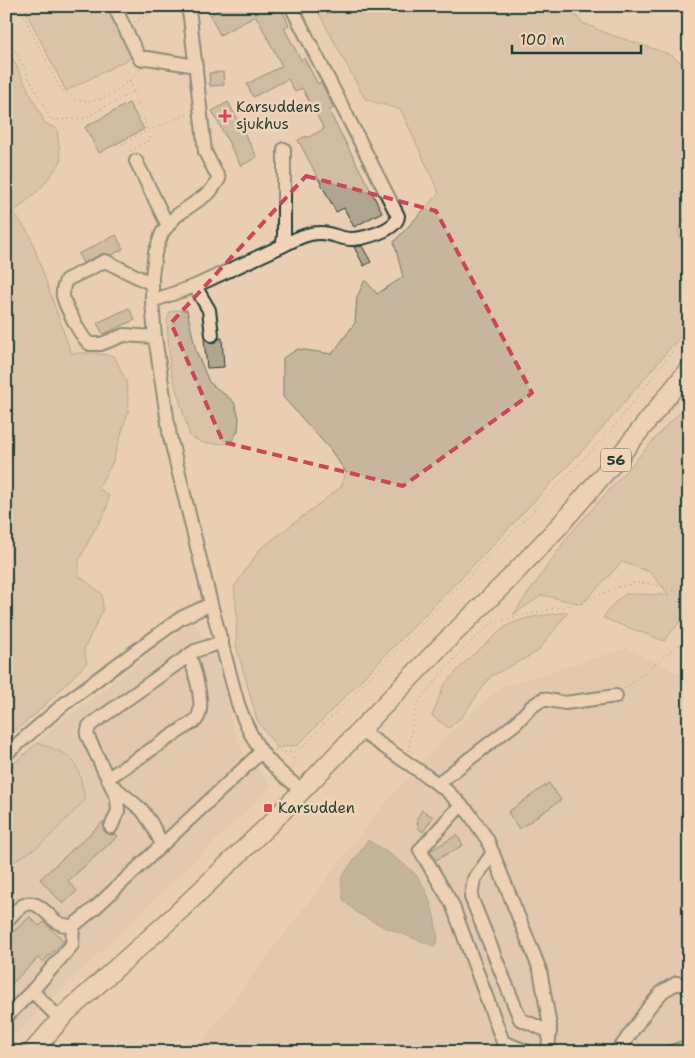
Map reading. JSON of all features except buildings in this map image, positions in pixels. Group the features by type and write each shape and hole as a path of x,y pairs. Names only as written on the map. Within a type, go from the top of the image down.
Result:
{"highway":[{"name":"56","path":"32,1052 60,1020 219,873 303,790 560,525 622,453 689,369"}],"street":[{"path":"114,6 140,59 147,58 196,66"},
{"path":"187,6 196,66 204,152 219,179 210,192 172,221 162,233 155,253 152,284 155,337 170,436 211,604 238,704 247,730 266,750 284,777 303,790"},
{"path":"152,301 195,286 307,235 326,233 353,239 389,229 396,224 398,216 291,6"},
{"path":"282,246 284,237 284,149"},
{"path":"136,161 172,221"},
{"path":"152,284 105,261 66,280 62,294 81,334 90,344 101,344 124,335 155,337"},
{"path":"195,286 209,310 212,335"},
{"path":"6,754 64,704 103,675 181,618 211,604"},
{"path":"111,827 118,806 110,782 87,734 89,726 195,651 222,642"},
{"path":"110,782 199,716 201,705 190,655"},
{"path":"437,784 516,723 531,707 543,699 565,704 616,696"},
{"path":"361,731 437,784 469,812 487,839 540,970 546,996 550,1032 548,1052"},
{"path":"6,921 20,907 31,902 58,922 66,926 73,926 266,750"},
{"path":"110,782 142,810 162,844"},
{"path":"461,805 420,850 452,904 503,1042 528,1052"},
{"path":"493,853 474,879 471,896 520,1018 550,1032"},
{"path":"6,1017 32,991 72,945 73,926"},
{"path":"615,1052 621,1047 649,1006 663,991 677,983 689,987"},
{"path":"32,991 60,1020"},
{"path":"672,1052 689,1046"}],"path":[{"path":"19,6 57,83 62,91 69,96 89,101 100,99 120,89 130,80 147,58"},
{"path":"124,27 162,6"},
{"path":"6,33 51,120 84,118 133,92"},
{"path":"130,80 151,140 130,151 136,161"},
{"path":"122,144 148,130 200,110"},
{"path":"266,750 294,753 301,749 609,433 689,330"},
{"path":"408,764 414,713 420,699 464,648 497,621 566,606 634,583 664,587 689,596"},
{"path":"616,696 689,636"},
{"path":"284,777 293,768 294,753"}],"highlighted area":[{"path":"306,176 436,211 532,393 403,486 223,442 171,323"}],"shaded area":[{"path":"23,6 111,6 136,55 66,91"},
{"path":"315,6 569,6 581,22 606,33 669,54 689,68 689,212 678,231 689,266 689,326 594,438 298,745 277,748 257,720 236,645 237,616 234,587 260,549 341,487 346,472 329,448 283,397 283,358 298,349 332,354 355,323 357,297 365,280 377,294 403,277 394,242 439,193 401,110 365,99"},
{"path":"6,45 45,123 57,129 61,162 41,188 14,212 30,235 71,353 94,353 114,356 126,380 129,409 112,464 98,488 109,496 106,511 79,561 79,576 102,594 103,610 84,649 87,663 38,712 6,738"},
{"path":"187,310 196,351 209,382 234,402 239,417 238,431 230,444 203,443 190,436 170,368 167,321 170,312"},
{"path":"689,404 689,611 664,641 603,618 612,605 625,594 669,595 650,572 622,562 582,604 542,595 513,615 569,535 667,425"},
{"path":"568,612 537,652 490,677 462,717 449,728 432,716 444,685 466,661 504,628 526,618"},
{"path":"193,621 203,639 192,643 198,658 216,656 235,734 244,753 231,766 244,780 256,768 272,786 6,1044 6,884 8,882 6,877 6,769 53,728"},
{"path":"627,648 689,679 689,1052 194,1052 379,810 443,739 501,687"},
{"path":"37,743 61,752 73,761 79,774 85,800 36,848 6,866 6,771"},
{"path":"368,840 405,865 422,883 430,901 435,921 438,940 434,946 384,927 357,913 343,900 341,878"}],"place":[{"name":"Karsuddens sjukhus","path":"225,116"},
{"name":"Karsudden","path":"268,808"}]}
